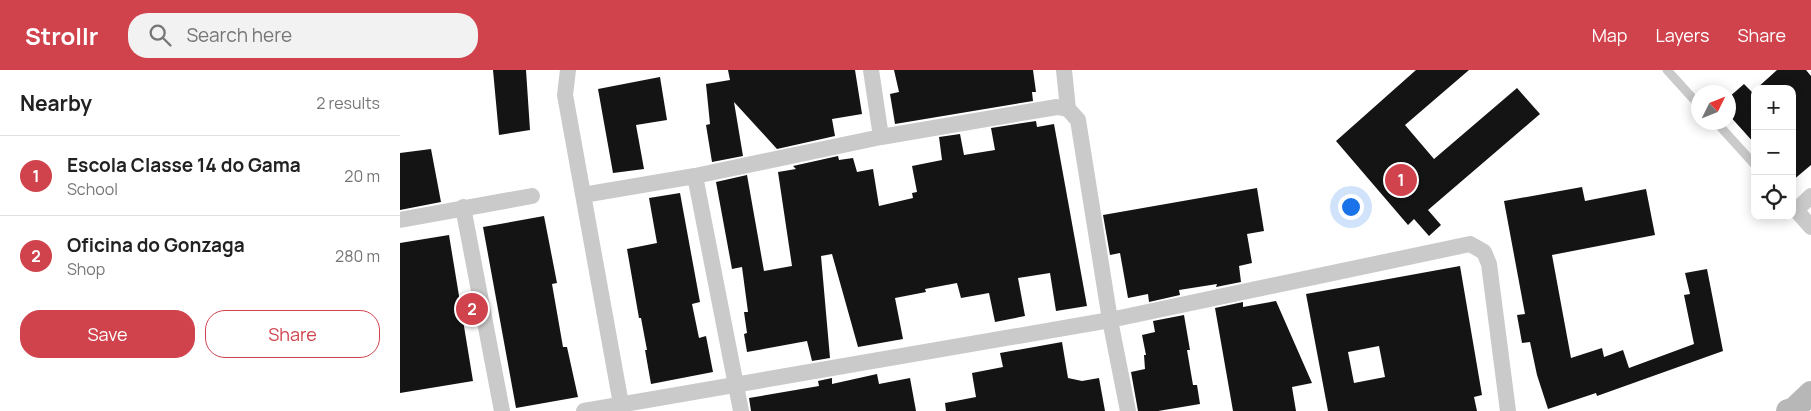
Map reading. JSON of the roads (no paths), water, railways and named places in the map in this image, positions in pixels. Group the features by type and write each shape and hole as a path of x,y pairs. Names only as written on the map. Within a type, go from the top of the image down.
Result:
{"street":[{"path":"568,70 565,95 621,404"},
{"path":"871,70 881,137"},
{"path":"1064,70 1068,109 1078,120 1110,320 1128,411"},
{"path":"583,195 695,176 881,137 1057,107 1068,109"},
{"path":"695,176 741,411"},
{"path":"400,220 463,207 532,196"},
{"path":"1796,207 1811,196"},
{"path":"463,207 502,411"},
{"path":"1796,210 1811,228"},
{"path":"584,411 1110,320 1470,244 1484,252 1490,264 1508,411"},
{"path":"1792,411 1811,393"}],"lane":[{"path":"1667,70 1691,96"},
{"path":"1723,130 1751,161"}],"place":[{"name":"Escola Classe 14 do Gama","path":"1401,180"},
{"name":"Oficina do Gonzaga","path":"472,309"}]}
